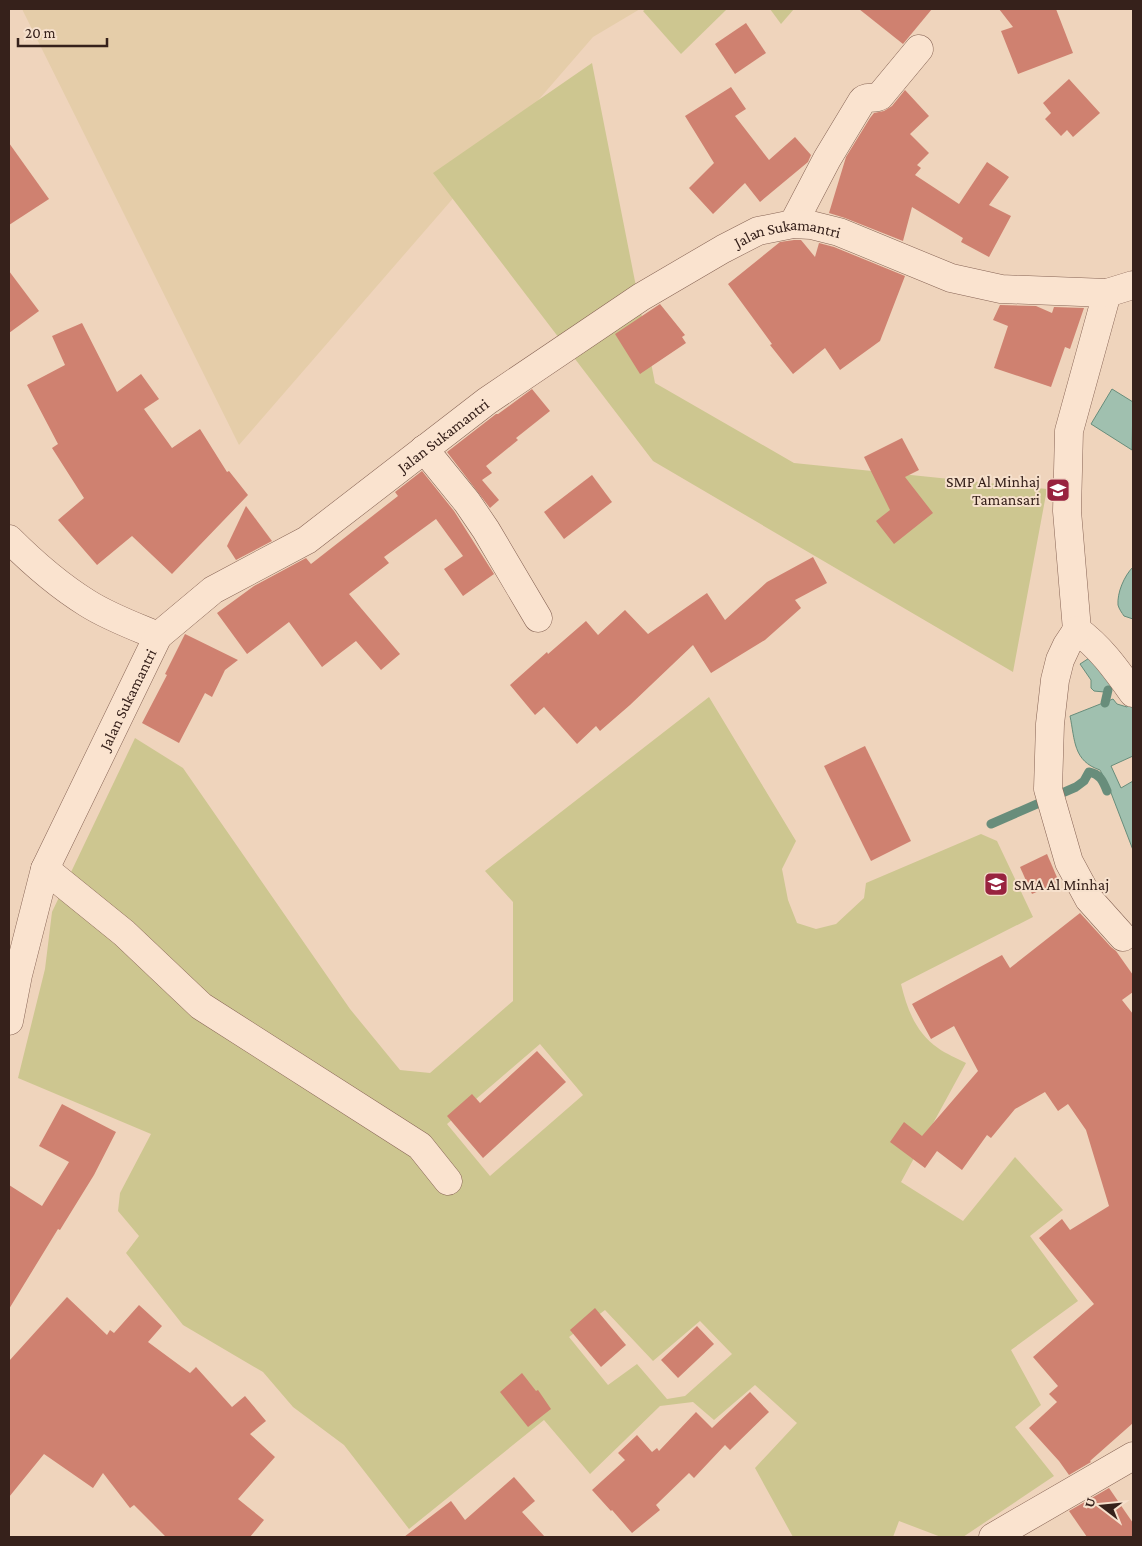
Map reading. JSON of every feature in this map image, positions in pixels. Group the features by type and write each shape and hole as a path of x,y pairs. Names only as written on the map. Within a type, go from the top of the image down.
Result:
{"street":[{"path":"793,224 827,159 862,101 866,98 880,96 919,49"},
{"name":"Jalan Sukamantri","path":"9,1021 18,976 45,869 158,636 213,590 307,540 487,400 641,297 723,249 758,231 793,224 812,225 839,232 951,278 1001,289 1107,293 1133,285"},
{"path":"1107,293 1069,431 1067,511 1077,630 1060,660 1055,680 1050,724 1050,796 1069,862 1089,899 1123,937"},
{"path":"424,449 467,502 486,530 538,618"},
{"path":"9,539 55,581 88,604 158,636"},
{"path":"1077,630 1095,644 1133,693"},
{"path":"45,869 124,933 201,1006 420,1146 448,1182"},
{"path":"993,1537 1133,1456"}],"shaded area":[{"path":"22,9 640,9 593,37 239,445"},
{"path":"646,9 727,9 681,54 643,11"},
{"path":"770,9 794,9 781,24"},
{"path":"592,63 655,383 794,463 1047,489 1013,672 653,461 433,173"},
{"path":"1112,389 1133,402 1132,450 1091,424"},
{"path":"1133,567 1133,619 1124,616 1118,606 1118,600 1122,585"},
{"path":"1097,653 1118,685 1104,692 1094,691 1091,688 1091,680 1080,664"},
{"path":"709,697 796,841 782,869 788,900 797,923 816,929 836,924 864,898 866,883 981,834 997,841 1033,917 901,984 906,1002 918,1028 930,1042 966,1063 901,1182 963,1221 1015,1157 1063,1210 1030,1236 1078,1301 1011,1350 1041,1405 1015,1427 1054,1476 963,1537 941,1537 899,1521 893,1537 793,1537 755,1468 797,1423 755,1385 714,1420 693,1402 660,1406 590,1474 544,1420 409,1529 344,1445 293,1407 263,1372 183,1325 126,1253 139,1236 118,1211 120,1193 151,1134 18,1078 45,969 52,912 135,738 183,768 350,1009 400,1070 430,1073 513,1001 513,902 485,871","holes":["540,1044 583,1095 490,1176 447,1124","605,1310 653,1361 700,1321 732,1354 685,1396 667,1399 637,1364 608,1385 569,1337"]},
{"path":"1113,699 1117,704 1127,707 1129,701 1133,704 1133,756 1111,766 1121,788 1133,781 1133,850 1108,785 1100,770 1085,761 1077,749 1070,716"}],"building":[{"path":"859,9 932,9 903,44"},
{"path":"999,9 1056,9 1073,53 1018,74 1001,31 1013,27"},
{"path":"746,23 766,53 735,74 715,44"},
{"path":"1069,79 1100,113 1073,137 1067,130 1061,136 1045,119 1051,113 1043,103"},
{"path":"731,87 746,109 735,116 769,160 795,137 811,155 808,162 760,202 745,183 713,214 689,188 714,163 685,116"},
{"path":"905,90 929,116 910,134 929,153 917,165 921,168 915,175 959,204 987,162 1009,177 989,205 1011,216 989,257 961,242 963,238 912,207 903,241 829,213 846,157 870,118 874,113 884,111 892,106"},
{"path":"9,143 49,199 9,225"},
{"path":"801,240 815,257 819,243 834,247 905,276 880,341 840,370 825,348 793,374 770,345 772,344 728,284 780,242"},
{"path":"9,271 39,311 9,333"},
{"path":"660,304 685,335 682,337 686,343 640,374 615,334"},
{"path":"1000,305 1036,306 1052,313 1054,307 1084,308 1070,349 1065,347 1051,387 994,368 1008,326 993,320"},
{"path":"82,323 117,392 141,374 159,399 144,409 172,448 200,429 227,472 229,471 248,495 172,574 132,536 97,565 58,520 84,498 52,448 58,444 27,385 65,365 52,336"},
{"path":"532,389 550,411 516,438 518,440 486,466 492,473 482,480 499,500 490,508 447,452"},
{"path":"902,438 919,470 905,477 933,513 894,544 876,521 890,510 864,457"},
{"path":"422,471 454,511 494,574 463,596 444,569 463,556 436,519 384,557 389,563 349,594 400,654 381,670 356,641 322,667 289,622 247,654 217,613 254,586 306,558 311,564 398,496 395,492"},
{"path":"592,475 612,502 564,539 544,512"},
{"path":"246,506 272,541 236,560 227,546"},
{"path":"813,557 827,583 795,600 801,608 765,640 711,673 693,645 600,731 596,726 577,744 544,707 535,715 510,685 586,621 598,635 625,610 648,634 707,593 725,620 767,582"},
{"path":"185,634 238,660 225,670 212,697 205,693 179,743 142,723 167,675 165,674"},
{"path":"865,746 911,841 871,861 824,766"},
{"path":"1047,854 1059,882 1032,894 1020,867"},
{"path":"1080,913 1116,951 1133,975 1133,992 1122,1000 1133,1014 1133,1423 1091,1462 1069,1475 1029,1428 1057,1402 1049,1394 1058,1386 1033,1357 1094,1304 1039,1238 1062,1219 1070,1230 1109,1206 1086,1130 1068,1104 1058,1111 1045,1092 1015,1109 991,1138 987,1135 962,1170 937,1151 925,1168 890,1142 904,1122 922,1136 978,1071 954,1026 931,1039 912,1004 1002,955 1010,968"},
{"path":"537,1051 566,1082 483,1158 447,1116 472,1094 480,1103"},
{"path":"62,1104 116,1132 94,1175 9,1309 9,1185 42,1206 69,1162 39,1146"},
{"path":"67,1297 107,1335 110,1330 114,1333 139,1305 162,1326 148,1342 190,1373 196,1367 232,1407 245,1396 266,1421 250,1434 275,1457 238,1499 264,1520 250,1537 166,1537 134,1505 130,1508 103,1473 93,1488 44,1454 9,1497 9,1361"},
{"path":"595,1308 626,1345 601,1367 570,1330"},
{"path":"697,1326 714,1344 678,1378 661,1360"},
{"path":"522,1373 536,1391 538,1390 551,1409 528,1427 500,1392"},
{"path":"750,1392 769,1412 730,1450 725,1445 694,1478 689,1473 656,1505 660,1510 632,1533 592,1490 625,1460 618,1453 637,1435 652,1452 657,1448 659,1451 696,1412 712,1428"},
{"path":"514,1477 535,1501 522,1512 545,1537 404,1537 451,1501 465,1520"},
{"path":"1109,1488 1133,1523 1133,1537 1087,1537 1069,1511"}],"waterway":[{"path":"1105,703 1108,690"},
{"path":"991,824 1076,787 1084,781 1089,772 1096,774 1101,779 1107,791"}],"place":[{"name":"SMP Al Minhaj Tamansari","path":"1058,490"},
{"name":"SMA Al Minhaj","path":"996,884"}]}
